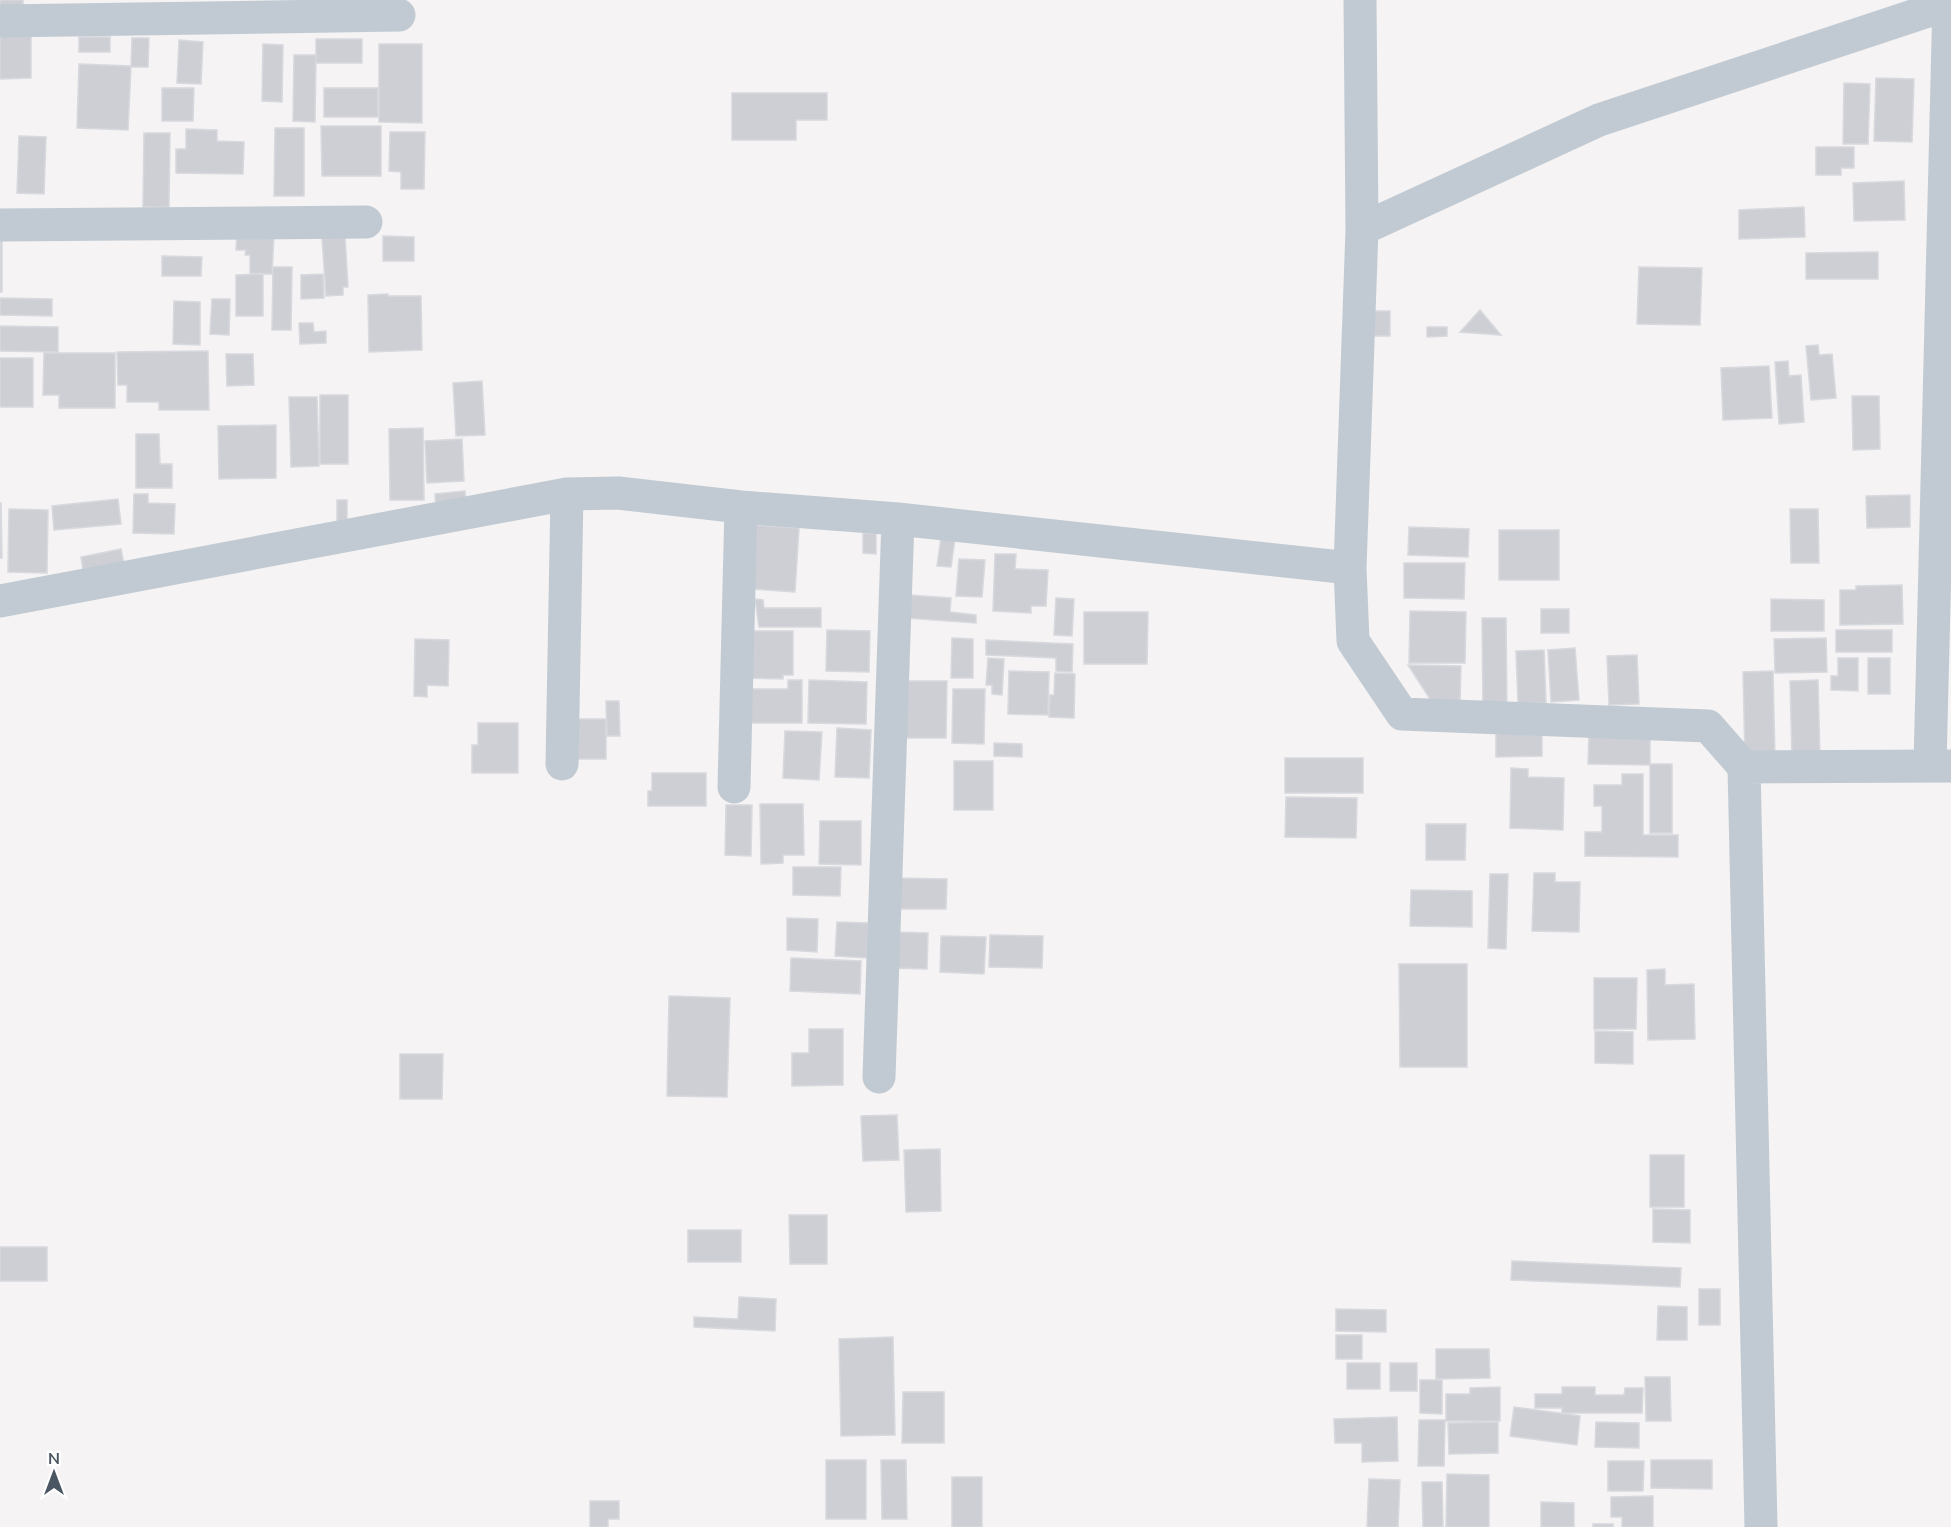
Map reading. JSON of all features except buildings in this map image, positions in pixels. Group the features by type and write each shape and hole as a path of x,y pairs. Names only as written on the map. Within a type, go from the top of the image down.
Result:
{"street":[{"path":"1360,0 1362,229 1350,568 1353,641 1402,714 1708,726 1744,767 1761,1527"},
{"path":"1362,229 1599,120 1949,2 1940,766 1744,767"},
{"path":"0,21 399,15"},
{"path":"0,225 366,222"},
{"path":"0,601 567,494 618,493 741,507 898,519 1350,568"},
{"path":"562,764 567,494"},
{"path":"734,787 741,507"},
{"path":"879,1077 898,519"}]}
